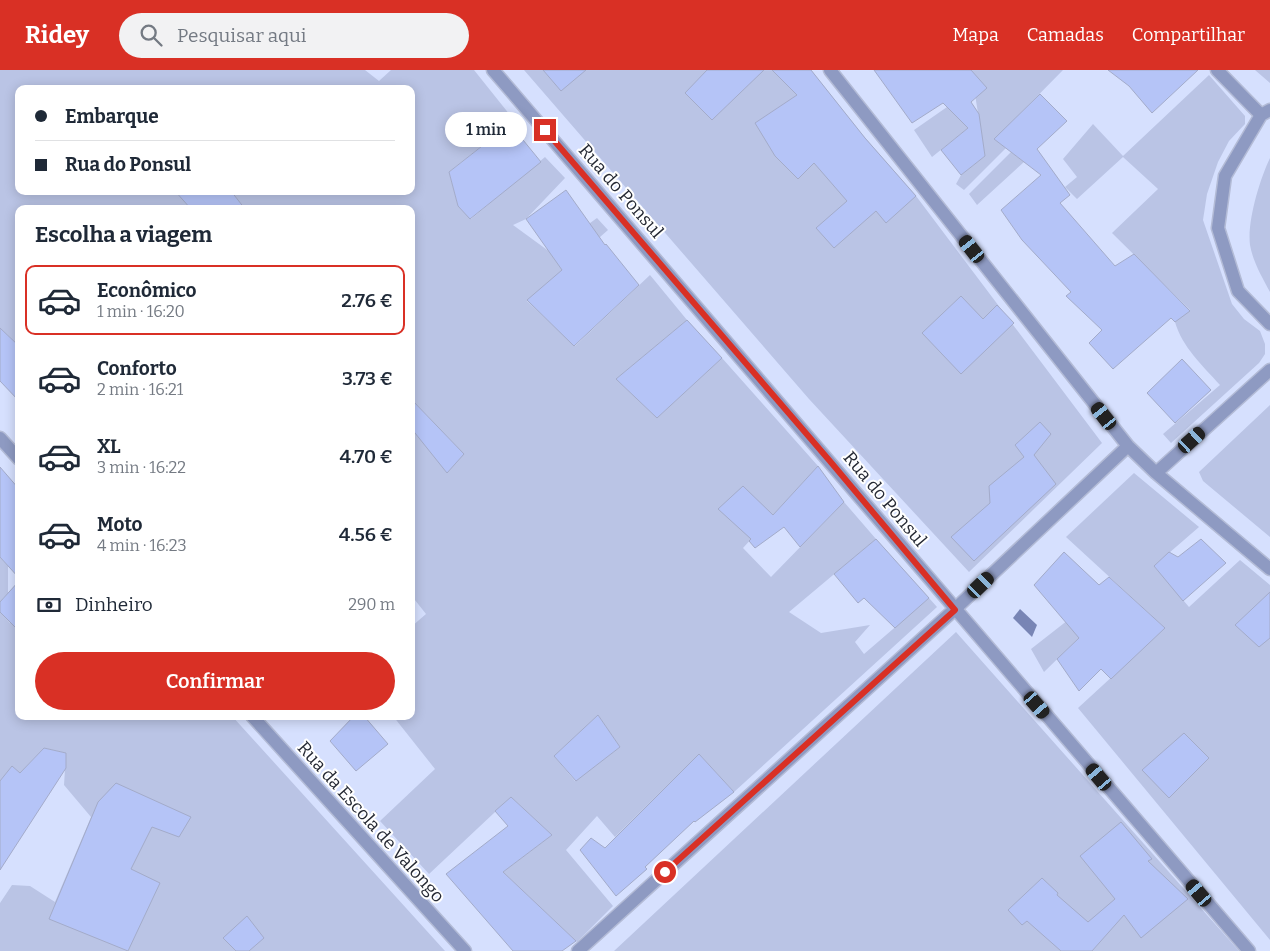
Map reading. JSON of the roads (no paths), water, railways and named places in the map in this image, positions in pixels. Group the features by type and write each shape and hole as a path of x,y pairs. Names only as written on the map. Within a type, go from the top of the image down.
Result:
{"street":[{"name":"Rua do Ponsul","path":"493,70 1249,951"},
{"path":"830,70 1128,446 1156,473 1270,569"},
{"path":"1218,70 1265,113 1225,176 1218,228 1238,291 1270,324"},
{"path":"1156,473 1270,370"},
{"path":"0,438 15,455"},
{"path":"578,951 955,610 1128,446"},
{"name":"Rua da Escola de Valongo","path":"256,720 465,951"}]}
